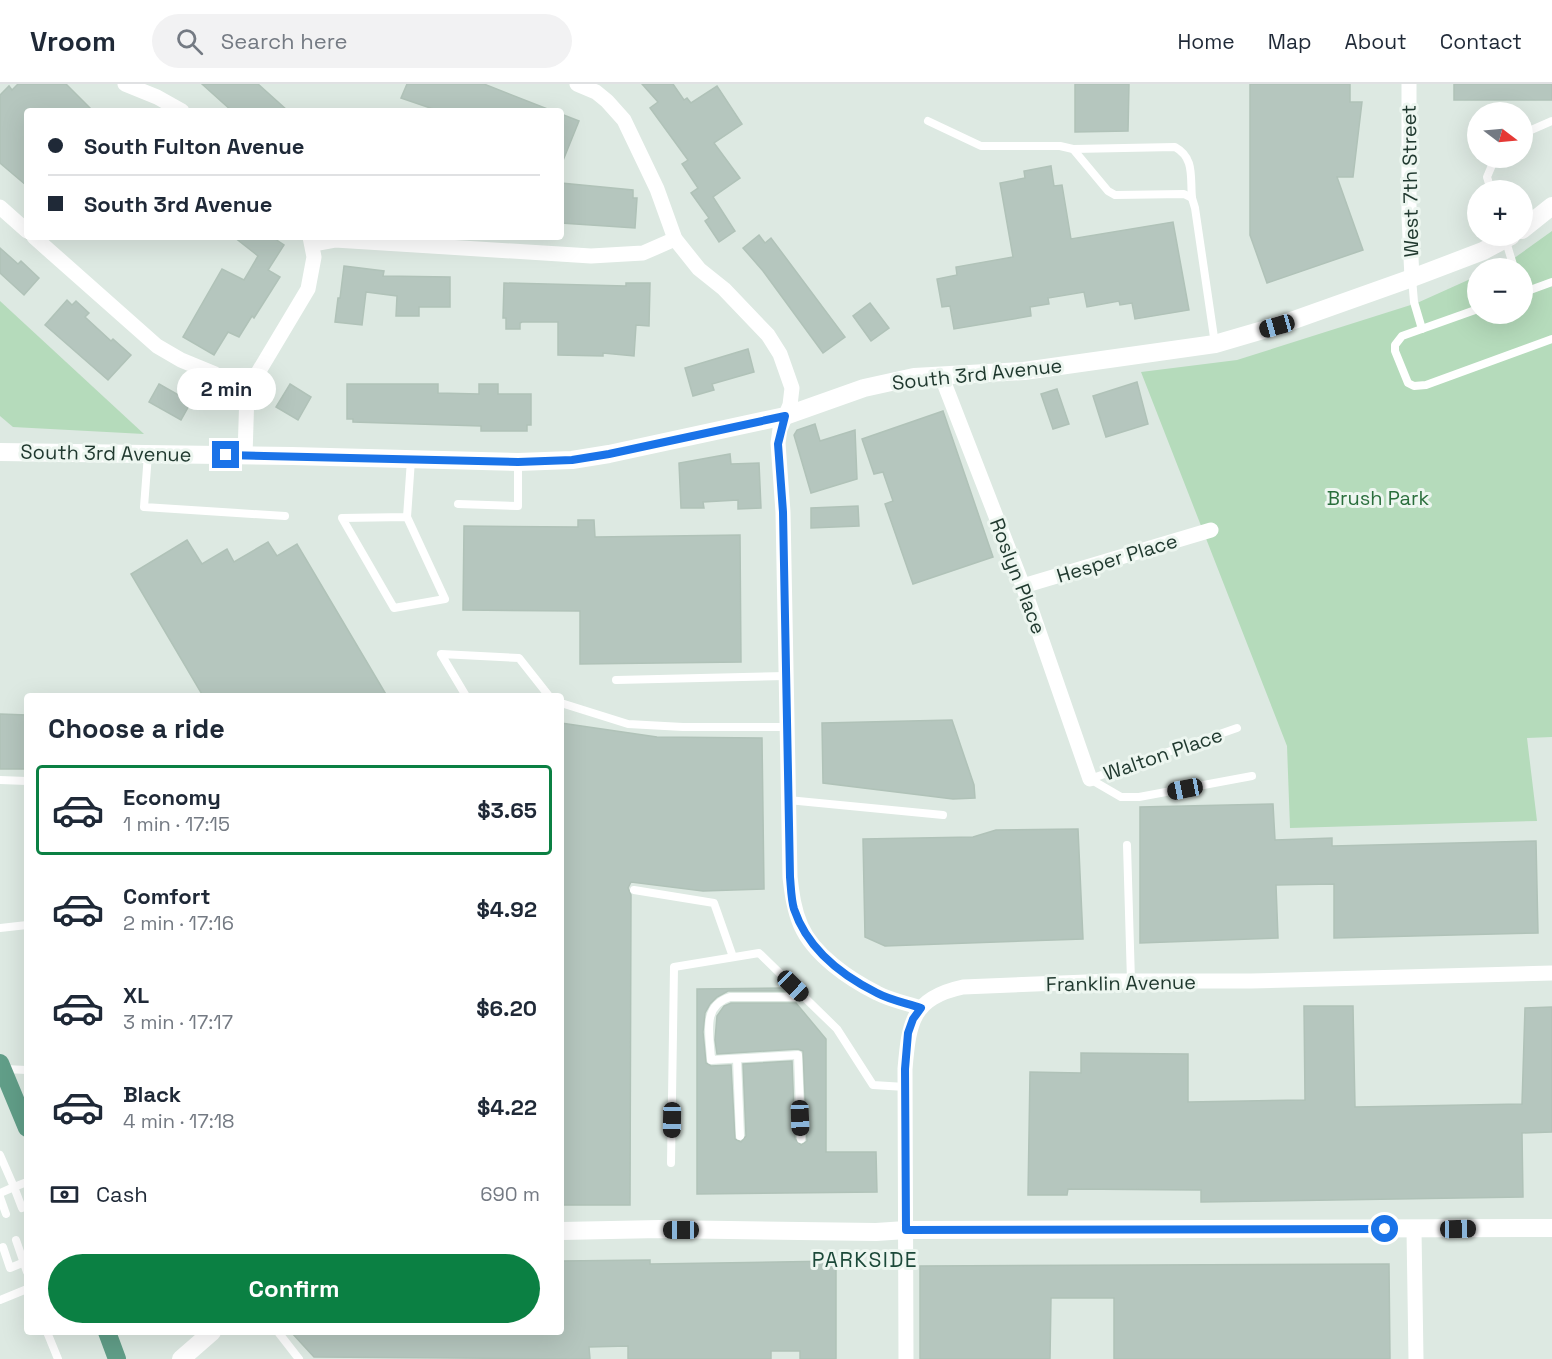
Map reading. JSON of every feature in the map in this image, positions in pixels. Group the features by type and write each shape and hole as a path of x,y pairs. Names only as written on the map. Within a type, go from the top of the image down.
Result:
{"main road":[{"path":"1,1068 24,1121"},
{"path":"108,1335 117,1359"}],"street":[{"path":"125,84 159,91 179,108"},
{"path":"577,84 596,92 607,100 624,120 657,189 675,239 699,269 724,289 768,334 780,354 792,388 790,405 778,444 783,512 788,800 793,906 802,928 814,946 833,964 878,994 921,1008"},
{"name":"West 7th Street","path":"1409,84 1409,218 1412,278"},
{"path":"1533,221 1552,206"},
{"path":"0,207 24,228"},
{"path":"245,456 247,391 308,289 314,264 311,240 591,256 644,253 675,239"},
{"path":"37,240 157,346 247,391"},
{"name":"South 3rd Avenue","path":"0,452 518,462 572,460 785,416 864,388 914,377 1024,371 1215,344 1277,326 1412,278 1491,246"},
{"name":"Roslyn Place","path":"941,375 1023,586 1090,779"},
{"name":"Hesper Place","path":"1023,586 1211,530"},
{"name":"Franklin Avenue","path":"906,1359 905,1087 908,1033 913,1019 921,1008 944,991 963,987 1131,981 1251,981 1552,973"},
{"path":"564,1230 876,1232 906,1230 1552,1228"},
{"path":"1414,1230 1416,1359"},
{"path":"181,1359 209,1335"}],"lane":[{"path":"928,121 981,146 1060,146 1073,149 1175,147 1184,152 1189,162 1192,198 1196,208 1215,344"},
{"path":"1533,129 1552,121"},
{"path":"1073,149 1108,191 1115,195 1184,194 1192,198"},
{"path":"1412,278 1414,302 1422,329"},
{"path":"1533,289 1552,282"},
{"path":"1467,313 1402,336 1395,345 1395,351 1408,383 1414,386 1426,385 1552,339"},
{"path":"148,454 144,507 285,516"},
{"path":"407,517 342,518 394,608 445,599 407,517 411,459"},
{"path":"458,504 518,506 518,462"},
{"path":"464,693 441,654 519,658 547,693"},
{"path":"616,680 786,676"},
{"path":"564,704 628,724 683,727 787,727"},
{"name":"Walton Place","path":"1090,779 1237,728"},
{"path":"1090,779 1121,797 1139,797 1252,776"},
{"path":"0,780 24,781"},
{"path":"788,800 943,815"},
{"path":"1127,845 1131,981"},
{"path":"634,890 714,903 733,957"},
{"path":"0,928 24,925"},
{"path":"671,1163 674,967 759,953 837,1029 873,1085 905,1087"},
{"path":"801,1139 798,1055 711,1060 709,1020 713,1007 720,1000 730,997 805,997"},
{"path":"736,1059 740,1136"},
{"path":"1,1068 24,1070"},
{"path":"0,1155 22,1208"},
{"path":"6,1214 0,1195 24,1183"},
{"path":"16,1240 24,1258"},
{"path":"3,1247 10,1268 24,1263"},
{"path":"0,1300 24,1290"},
{"path":"48,1335 58,1359"},
{"path":"280,1335 299,1359"}],"green space":[{"name":"Brush Park","path":"1552,231 1552,737 1527,738 1537,821 1290,828 1287,746 1141,372 1237,360 1417,303 1467,280 1467,324 1533,324 1533,258 1514,258"},
{"path":"0,301 144,434 13,427 0,416"}],"building":[{"path":"18,84 66,84 90,108 24,108 24,183 0,163 0,95 9,86 12,90"},
{"path":"202,84 258,84 285,108 229,108"},
{"path":"407,84 484,84 545,108 430,108 401,98"},
{"path":"642,84 673,84 684,100 687,98 691,103 717,86 742,124 714,143 740,178 713,197 735,231 719,242 705,221 709,218 691,193 698,188 682,164 688,160 650,108 658,102"},
{"path":"1075,84 1129,84 1128,131 1075,132"},
{"path":"1250,84 1350,84 1350,102 1362,102 1353,177 1337,177 1363,250 1267,283 1250,235"},
{"path":"1454,84 1552,84 1552,100 1454,100"},
{"path":"564,115 579,121 564,158"},
{"path":"1051,166 1054,186 1062,185 1071,239 1173,222 1189,310 1135,319 1132,303 1120,305 1119,301 1087,307 1084,292 1048,298 1049,304 1030,307 1031,316 954,329 950,306 942,307 937,279 957,275 956,267 1013,257 1000,183 1025,178 1024,171"},
{"path":"564,183 633,190 633,198 637,198 635,228 564,223"},
{"path":"759,235 765,243 771,238 845,337 823,353 763,271 743,248"},
{"path":"238,240 276,240 284,245 268,270 280,277 239,337 228,332 214,355 183,337 222,269 244,280 258,256"},
{"path":"0,248 18,264 21,261 39,278 24,295 0,273"},
{"path":"344,266 384,271 383,276 450,277 450,307 419,307 419,316 396,316 397,296 366,292 362,325 335,322"},
{"path":"504,283 626,286 626,283 650,283 649,326 636,325 634,356 603,353 603,356 558,355 558,322 522,322 520,329 506,329 506,318 503,318"},
{"path":"67,300 72,305 76,301 89,313 85,317 111,341 113,339 131,355 108,380 45,325"},
{"path":"870,303 889,328 871,341 853,316"},
{"path":"748,349 754,372 712,384 714,390 693,396 685,368"},
{"path":"1137,382 1148,424 1106,437 1093,396"},
{"path":"159,384 191,402 181,420 149,402"},
{"path":"290,384 311,397 298,420 276,407"},
{"path":"347,384 438,384 438,393 479,394 479,384 498,384 498,394 531,394 531,425 527,425 527,431 481,431 481,426 353,422 353,419 347,419"},
{"path":"1057,389 1069,424 1053,429 1041,394"},
{"path":"943,411 993,557 913,584 885,504 893,501 883,472 874,474 862,439"},
{"path":"815,424 820,441 855,430 857,479 811,493 794,435 797,430"},
{"path":"730,454 731,464 759,463 761,508 738,509 738,500 703,502 704,508 681,508 679,463"},
{"path":"858,506 859,526 811,528 811,508"},
{"path":"578,520 594,520 595,537 740,535 741,662 580,664 580,611 463,610 464,526 578,527"},
{"path":"187,540 202,564 227,549 234,562 268,542 277,556 297,544 385,693 201,693 131,574"},
{"path":"0,714 24,715 24,769 0,769"},
{"path":"952,720 974,785 975,798 953,799 823,783 822,723"},
{"path":"564,723 657,737 762,738 764,889 703,891 631,882 628,888 631,895 630,1205 564,1205"},
{"path":"1273,804 1275,840 1332,838 1332,846 1536,841 1538,933 1334,938 1334,884 1276,885 1278,938 1140,943 1140,807"},
{"path":"1078,829 1083,939 885,946 865,937 863,839 973,837 996,830"},
{"path":"783,988 785,991 728,991 717,997 705,1013 703,1032 706,1063 711,1066 731,1065 735,1139 741,1142 746,1136 743,1064 792,1061 795,1139 801,1145 807,1141 803,1051 798,1049 717,1054 715,1040 717,1016 724,1006 731,1003 796,1003 826,1039 826,1152 876,1152 877,1192 697,1194 697,989"},
{"path":"1304,1006 1353,1006 1355,1107 1522,1104 1525,1008 1552,1007 1552,1132 1522,1133 1523,1197 1201,1202 1201,1190 1068,1189 1067,1195 1028,1195 1030,1072 1081,1073 1081,1053 1188,1054 1188,1102 1305,1100"},
{"path":"650,1260 650,1264 836,1261 836,1359 800,1359 800,1351 771,1351 771,1359 628,1359 628,1346 589,1347 590,1359 314,1357 294,1335 564,1335 564,1261"},
{"path":"1389,1264 1390,1359 1114,1359 1114,1298 1051,1298 1050,1359 920,1359 920,1266"}],"district":[{"name":"PARKSIDE","path":"865,1259"}],"route":[{"path":"226,455 518,462 572,460 785,416 778,444 783,512 790,877 793,906 802,928 814,946 833,964 878,994 921,1008 913,1019 908,1033 905,1069 906,1230 1385,1229"}]}
